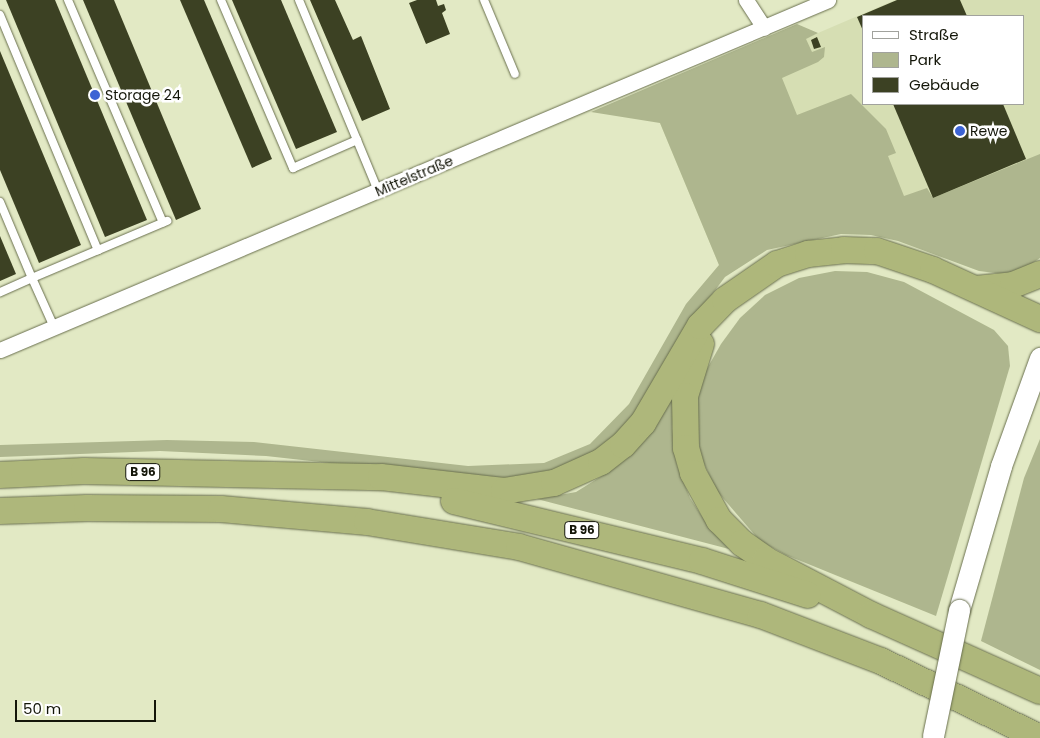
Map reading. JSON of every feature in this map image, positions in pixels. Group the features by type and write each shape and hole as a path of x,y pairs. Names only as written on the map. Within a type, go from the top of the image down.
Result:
{"highway":[{"path":"287,477 382,477 504,491 554,483 580,474 623,445 643,423 700,326 752,279 777,264 808,254 844,250 876,251 911,261 1040,319"},
{"path":"975,289 1013,285 1040,274"},
{"path":"752,279 720,313 702,343 691,370 684,420 686,448 693,474 719,520 742,543 766,560 871,615"},
{"name":"B 96","path":"0,475 148,472 287,477 422,494 606,535 702,561 871,615 1040,692"},
{"name":"B 96","path":"0,511 87,508 221,509 367,522 519,547 761,615 881,661 1040,738"}],"main road":[{"path":"932,737 959,610 1001,466 1040,358"}],"street":[{"path":"746,0 764,28"},
{"name":"Mittelstraße","path":"0,350 828,0"}],"lane":[{"path":"0,292 165,222 68,0"},
{"path":"221,0 292,168 357,140"},
{"path":"299,0 378,191"},
{"path":"484,0 515,74"},
{"path":"0,15 98,250"},
{"path":"0,202 54,327"}],"shaded area":[{"path":"895,0 1040,0 1040,192 885,210 719,265 652,104"}],"green space":[{"path":"797,24 818,33 806,39 812,52 825,47 824,57 818,62 782,78 797,115 851,94 886,129 896,153 888,156 904,196 927,188 933,198 1040,154 1040,258 1025,268 1003,274 979,271 898,241 871,235 841,234 767,250 725,277 698,313 629,427 569,469 501,482 266,456 160,451 0,457 0,445 167,440 254,442 468,466 544,463 590,444 629,404 686,304 719,265 660,123 591,112"},
{"path":"835,271 867,272 904,282 994,330 1008,346 1010,366 936,616 786,555 760,541 716,490 701,457 695,419 700,381 721,344 740,318 765,295 799,278"},
{"path":"677,389 672,427 677,465 690,498 707,524 729,549 537,499 576,492 613,469"},
{"path":"1040,439 1040,670 981,641 1024,478"}],"building":[{"path":"6,0 55,0 147,220 105,237"},
{"path":"83,0 114,0 201,209 176,220"},
{"path":"180,0 204,0 272,159 252,168"},
{"path":"232,0 281,0 337,132 296,149"},
{"path":"310,0 335,0 353,40 361,36 390,109 362,121"},
{"path":"417,0 436,0 438,6 444,4 446,10 442,13 450,34 426,44 409,3"},
{"path":"897,0 960,0 967,15 862,15 862,28 857,17"},
{"path":"817,37 821,47 814,49 811,40"},
{"path":"0,51 81,245 39,263 0,170"},
{"name":"Rewe","path":"893,105 1003,105 1026,159 933,198"},
{"path":"0,236 16,274 0,281"}],"place":[{"name":"Storage 24","path":"95,95"},
{"name":"Rewe","path":"960,131"}]}
